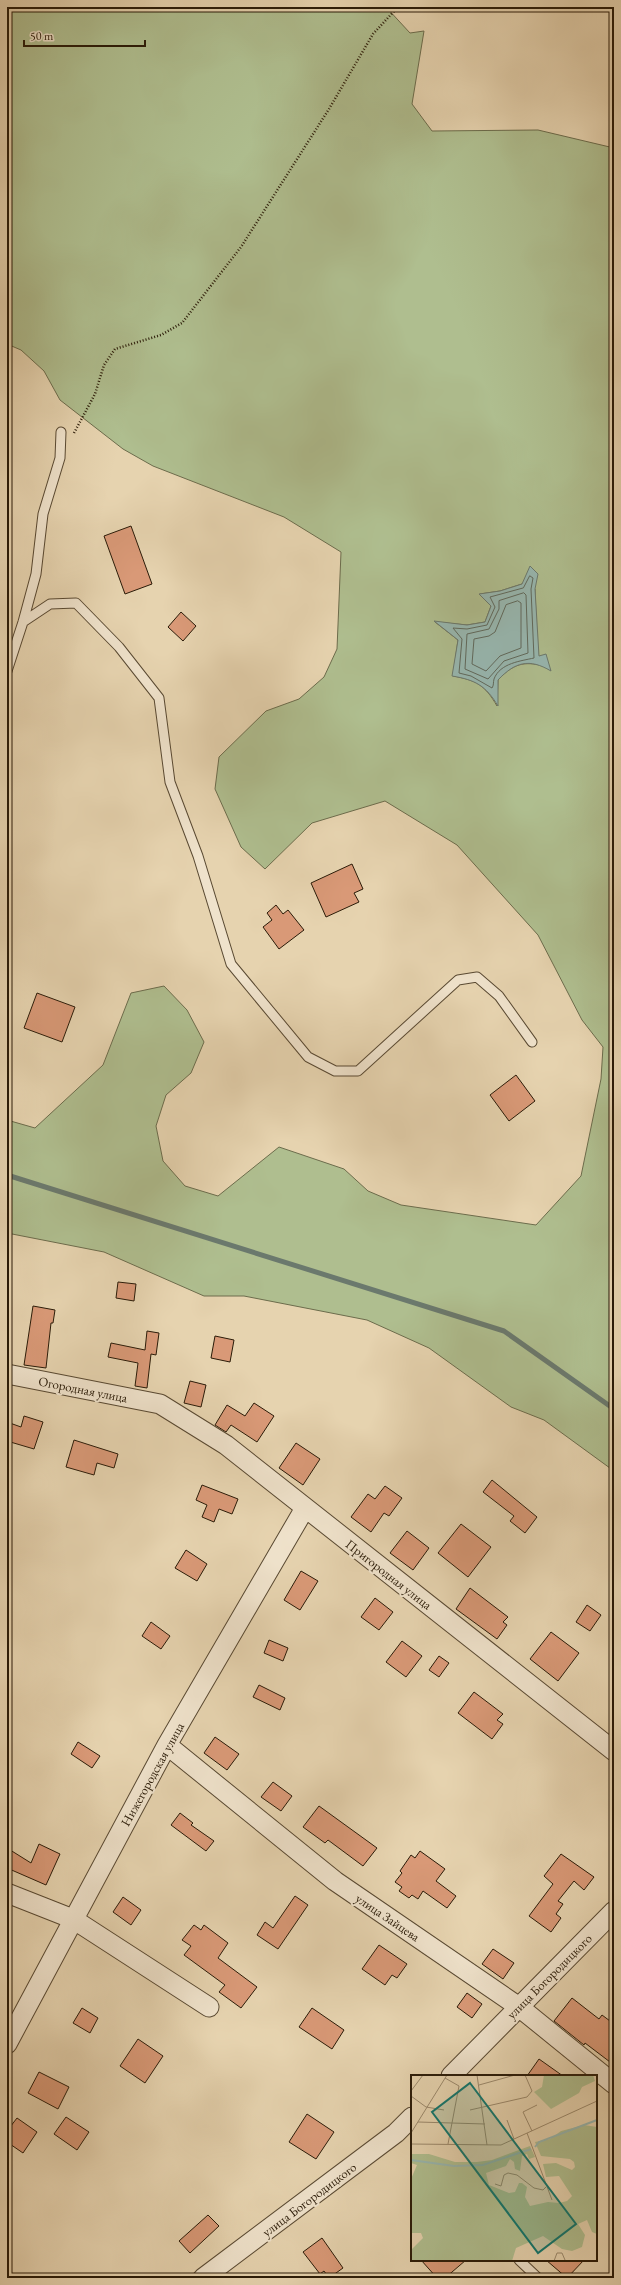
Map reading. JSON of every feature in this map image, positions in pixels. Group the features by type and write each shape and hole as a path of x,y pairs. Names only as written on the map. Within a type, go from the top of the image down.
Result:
{"street":[{"name":"Огородная улица","path":"7,1374 160,1404"},
{"name":"Пригородная улица","path":"160,1404 226,1445 614,1751"},
{"name":"Нижегородская улица","path":"7,2044 167,1745 305,1508"},
{"name":"улица Зайцева","path":"167,1745 335,1881 519,2006 614,2084"},
{"path":"7,1893 73,1919 209,2007"},
{"name":"улица Богородицкого","path":"453,2075 519,2006 614,1911"},
{"name":"улица Богородицкого","path":"203,2278 396,2133 411,2117"}],"lane":[{"path":"7,671 23,622 36,574 43,514 60,458 61,432"},
{"path":"23,622 50,604 76,603 119,647 159,698 170,782 198,856 231,964 308,1057 334,1072 358,1071 458,980 478,978 498,996 532,1042"},
{"path":"520,2261 538,2278"}],"path":[{"path":"60,458 96,394 104,365 115,349 161,335 182,323 241,247 329,109 373,34 398,7"}],"green space":[{"path":"7,7 386,7 410,33 424,31 412,104 432,131 538,130 614,148 614,1471 544,1420 511,1407 429,1348 367,1320 244,1296 204,1296 104,1252 7,1233 7,1120 35,1128 103,1065 131,993 164,986 187,1010 204,1042 191,1073 166,1095 156,1126 163,1161 185,1186 218,1196 279,1147 344,1169 368,1191 401,1205 536,1225 581,1176 601,1079 603,1047 582,1020 538,935 457,845 385,801 312,823 265,869 241,847 215,789 219,757 266,711 299,699 324,677 337,649 341,552 284,517 153,466 123,449 60,400 44,371 21,350 7,344","holes":["522,584 535,589 537,645 540,665 522,664 507,671 498,680 497,706 484,688 468,679 453,676 458,640 435,622 467,625 485,622 491,606 480,594 500,591"]}],"water":[{"path":"530,566 538,574 535,589 539,656 546,654 551,671 536,664 529,663 510,669 498,680 498,706 489,693 480,685 452,676 458,640 434,621 467,625 485,622 491,606 479,594 500,591 522,584"}],"building":[{"path":"131,526 152,584 125,594 104,536"},
{"path":"181,612 196,626 183,641 168,627"},
{"path":"352,864 363,889 354,893 359,902 326,917 311,883"},
{"path":"276,905 283,914 288,910 304,930 279,949 263,927 272,920 267,913"},
{"path":"37,993 75,1007 62,1042 24,1028"},
{"path":"516,1075 535,1101 509,1121 490,1095"},
{"path":"118,1282 136,1284 134,1301 116,1298"},
{"path":"33,1306 55,1310 53,1323 51,1323 46,1368 24,1365"},
{"path":"147,1331 159,1333 156,1355 151,1354 147,1388 135,1386 138,1363 108,1357 111,1343 145,1350"},
{"path":"215,1336 234,1340 230,1362 211,1358"},
{"path":"190,1381 206,1385 201,1407 184,1403"},
{"path":"254,1403 274,1416 257,1442 231,1425 226,1432 215,1425 227,1405 245,1416"},
{"path":"24,1416 43,1422 34,1449 7,1441 7,1422 21,1427"},
{"path":"74,1440 118,1454 114,1468 97,1463 94,1475 66,1467"},
{"path":"296,1443 320,1459 303,1485 279,1468"},
{"path":"492,1480 537,1517 525,1533 510,1521 514,1516 483,1492"},
{"path":"202,1485 238,1499 232,1514 219,1509 214,1522 202,1517 207,1505 196,1500"},
{"path":"385,1486 402,1498 389,1516 384,1513 371,1532 351,1517 368,1494 375,1499"},
{"path":"461,1524 491,1547 468,1577 438,1553"},
{"path":"407,1531 429,1548 413,1570 390,1553"},
{"path":"186,1550 207,1564 197,1581 175,1568"},
{"path":"301,1571 318,1581 300,1610 284,1600"},
{"path":"470,1588 508,1617 503,1622 507,1625 497,1639 456,1609"},
{"path":"375,1598 393,1612 379,1630 361,1617"},
{"path":"587,1605 601,1615 590,1631 576,1622"},
{"path":"151,1622 170,1636 161,1649 142,1636"},
{"path":"551,1632 579,1653 558,1681 530,1659"},
{"path":"269,1640 288,1648 283,1661 264,1653"},
{"path":"402,1641 422,1656 406,1677 386,1662"},
{"path":"439,1656 449,1663 439,1677 429,1670"},
{"path":"259,1685 285,1698 280,1710 253,1697"},
{"path":"474,1692 503,1714 497,1720 503,1724 492,1739 458,1713"},
{"path":"215,1737 239,1754 227,1770 204,1753"},
{"path":"78,1742 100,1756 92,1768 71,1754"},
{"path":"273,1782 292,1796 281,1811 261,1797"},
{"path":"319,1806 377,1848 363,1866 328,1840 325,1843 303,1827"},
{"path":"180,1813 193,1823 191,1825 214,1841 206,1851 171,1825"},
{"path":"39,1844 60,1854 46,1885 7,1868 7,1848 31,1863"},
{"path":"420,1851 445,1869 436,1881 456,1896 447,1908 423,1891 418,1899 412,1895 409,1898 399,1891 402,1887 395,1882 402,1873 400,1871 411,1855 415,1858"},
{"path":"561,1854 594,1877 584,1890 574,1881 558,1901 563,1904 556,1914 561,1918 551,1932 529,1916 553,1884 544,1876"},
{"path":"295,1896 308,1905 278,1949 257,1935 265,1922 273,1928"},
{"path":"123,1897 141,1910 131,1925 113,1912"},
{"path":"194,1925 201,1930 204,1925 228,1943 218,1958 257,1987 241,2008 219,1992 225,1985 184,1955 191,1946 182,1940"},
{"path":"379,1945 407,1964 397,1978 392,1975 385,1985 362,1969"},
{"path":"493,1949 514,1963 503,1979 482,1964"},
{"path":"467,1993 482,2004 472,2018 457,2007"},
{"path":"572,1998 599,2019 602,2015 614,2024 614,2065 585,2043 584,2045 554,2021"},
{"path":"82,2008 98,2018 90,2033 73,2023"},
{"path":"312,2008 344,2030 332,2049 299,2027"},
{"path":"138,2039 163,2056 145,2083 120,2066"},
{"path":"539,2059 562,2075 528,2075"},
{"path":"39,2072 69,2087 58,2109 28,2093"},
{"path":"307,2114 334,2132 316,2159 289,2142"},
{"path":"66,2117 89,2132 77,2150 54,2134"},
{"path":"17,2118 37,2132 23,2153 7,2142 7,2131"},
{"path":"208,2215 219,2226 190,2253 179,2241"},
{"path":"322,2238 343,2268 329,2278 324,2271 320,2274 303,2252"},
{"path":"422,2261 465,2261 445,2278 437,2278"},
{"path":"547,2261 583,2261 567,2278"}],"waterway":[{"path":"7,1175 504,1331 614,1409"}]}
